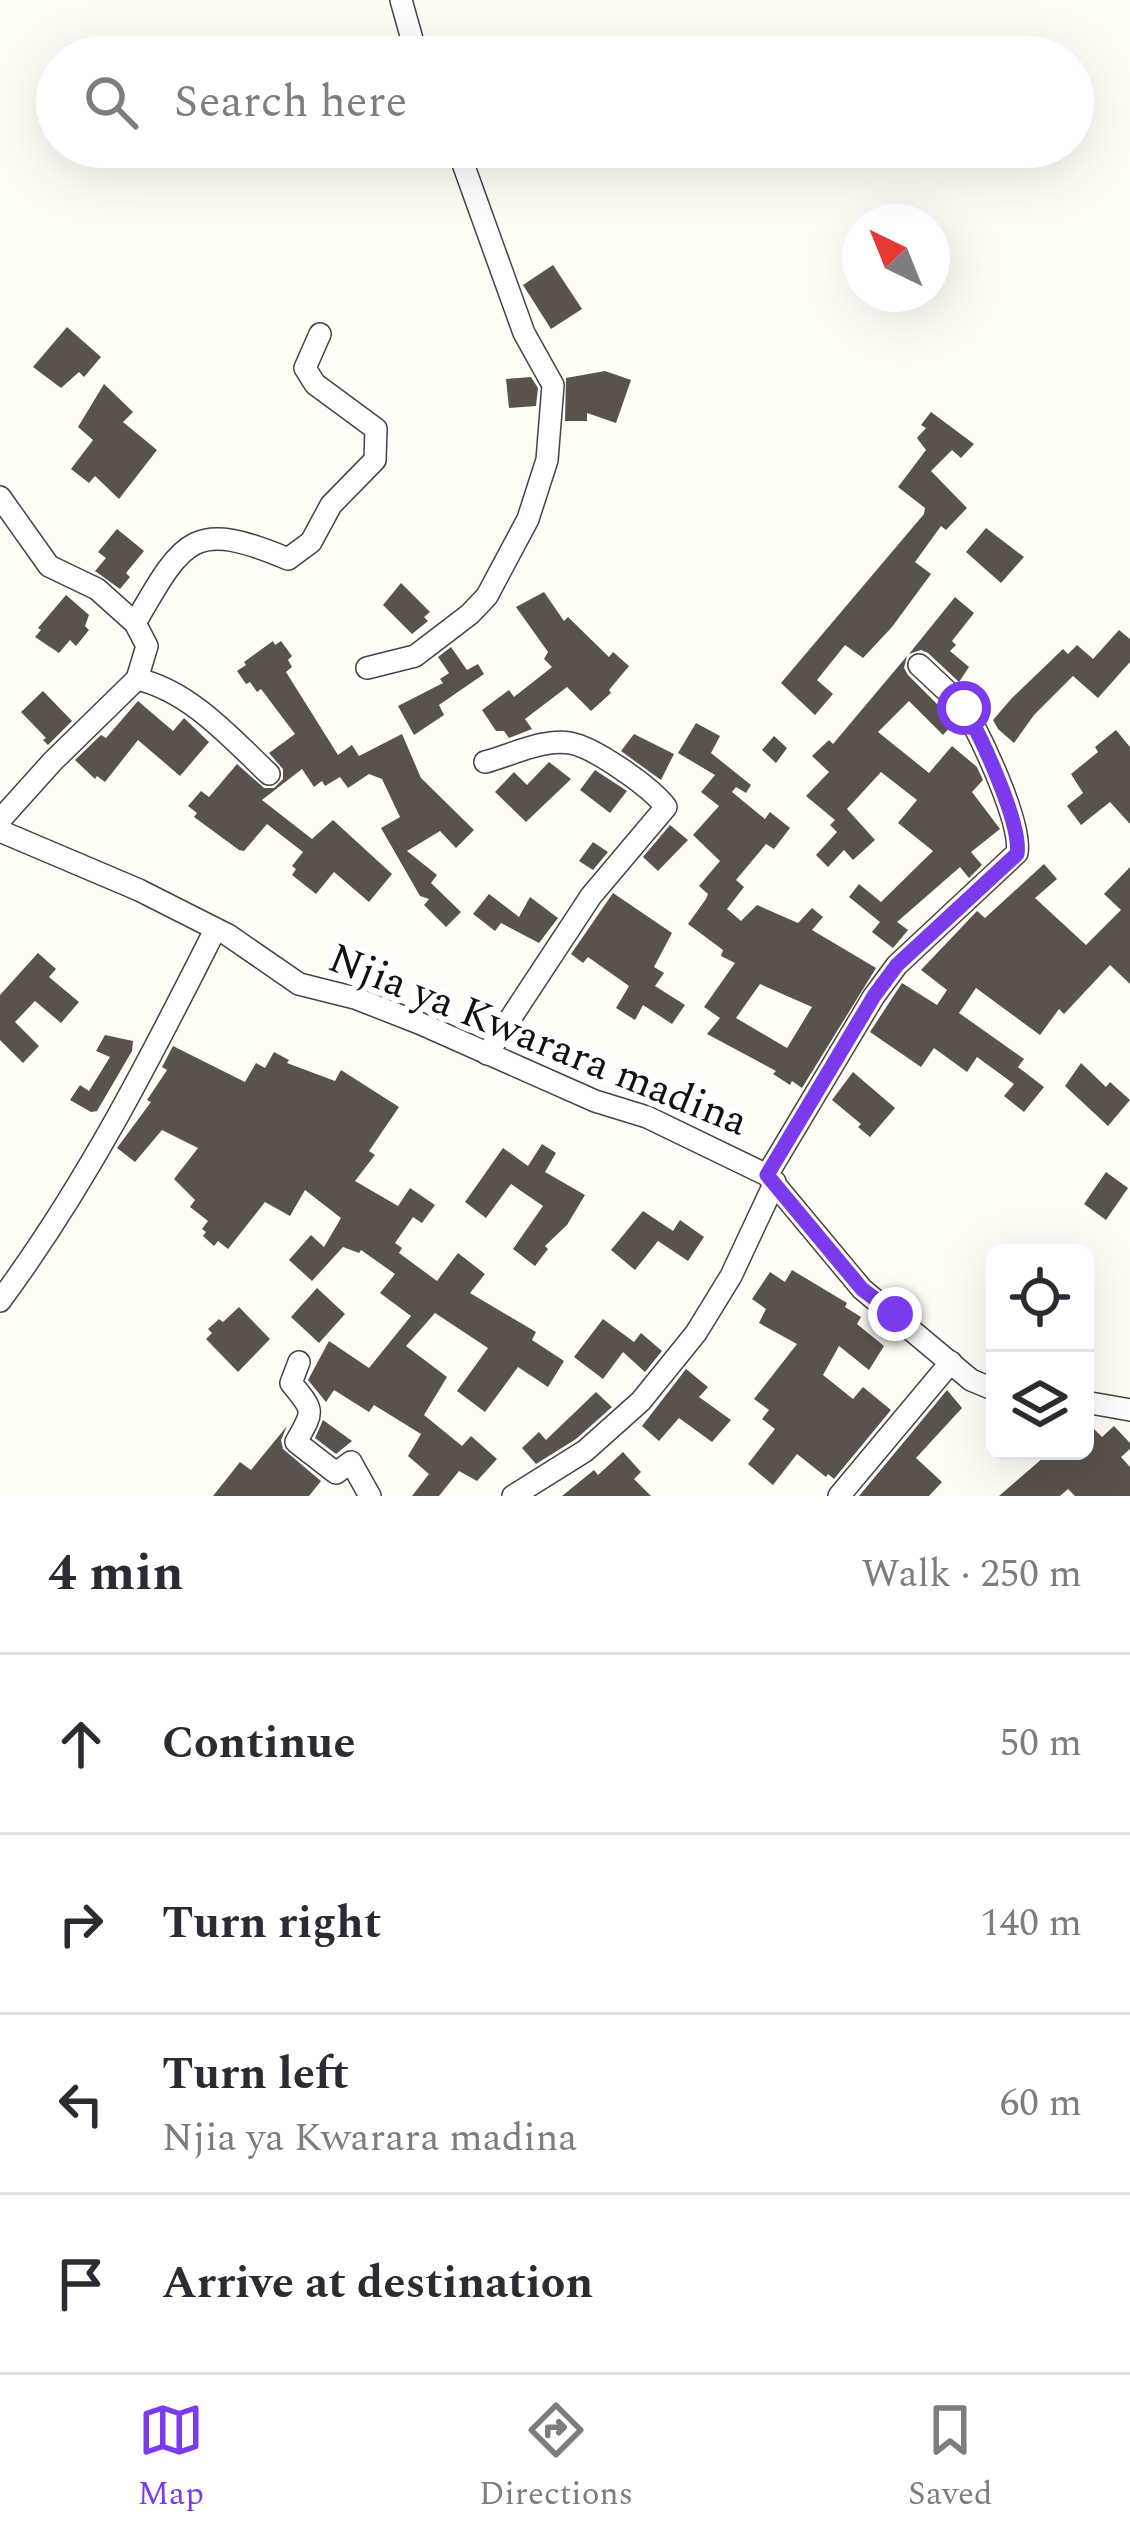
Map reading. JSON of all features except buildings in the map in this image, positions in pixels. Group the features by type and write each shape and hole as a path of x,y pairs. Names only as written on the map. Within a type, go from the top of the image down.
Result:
{"street":[{"path":"401,0 411,36"},
{"path":"368,668 415,656 487,596 528,519 548,460 553,386 524,333 465,168"},
{"path":"136,623 168,569 198,540 221,536 288,560 311,542 331,506 375,460 376,429 314,384 305,368 320,334"},
{"path":"0,497 49,566 97,589 136,623 148,646 137,679 0,820"},
{"path":"514,1496 585,1451 641,1401 696,1333 731,1276 771,1178 874,996 897,965 1017,854 1020,839 1013,817 972,722 964,708 919,665"},
{"path":"137,679 184,700 269,774"},
{"path":"485,762 554,743 572,743 599,756 666,807 591,896 487,1054"},
{"name":"Njia ya Kwarara madina","path":"0,831 139,890 215,930 299,984 356,998 596,1101 647,1117 771,1178 862,1289 970,1380 986,1386"},
{"path":"0,1301 49,1235 107,1139 215,930"},
{"path":"299,1362 291,1383 311,1407 311,1416 296,1442 336,1473 351,1462 370,1496"},
{"path":"839,1496 951,1362"},
{"path":"1094,1404 1130,1410"}],"route":[{"path":"895,1314 862,1289 767,1175 897,965 1017,854 1020,839 1013,817 964,708"}]}
